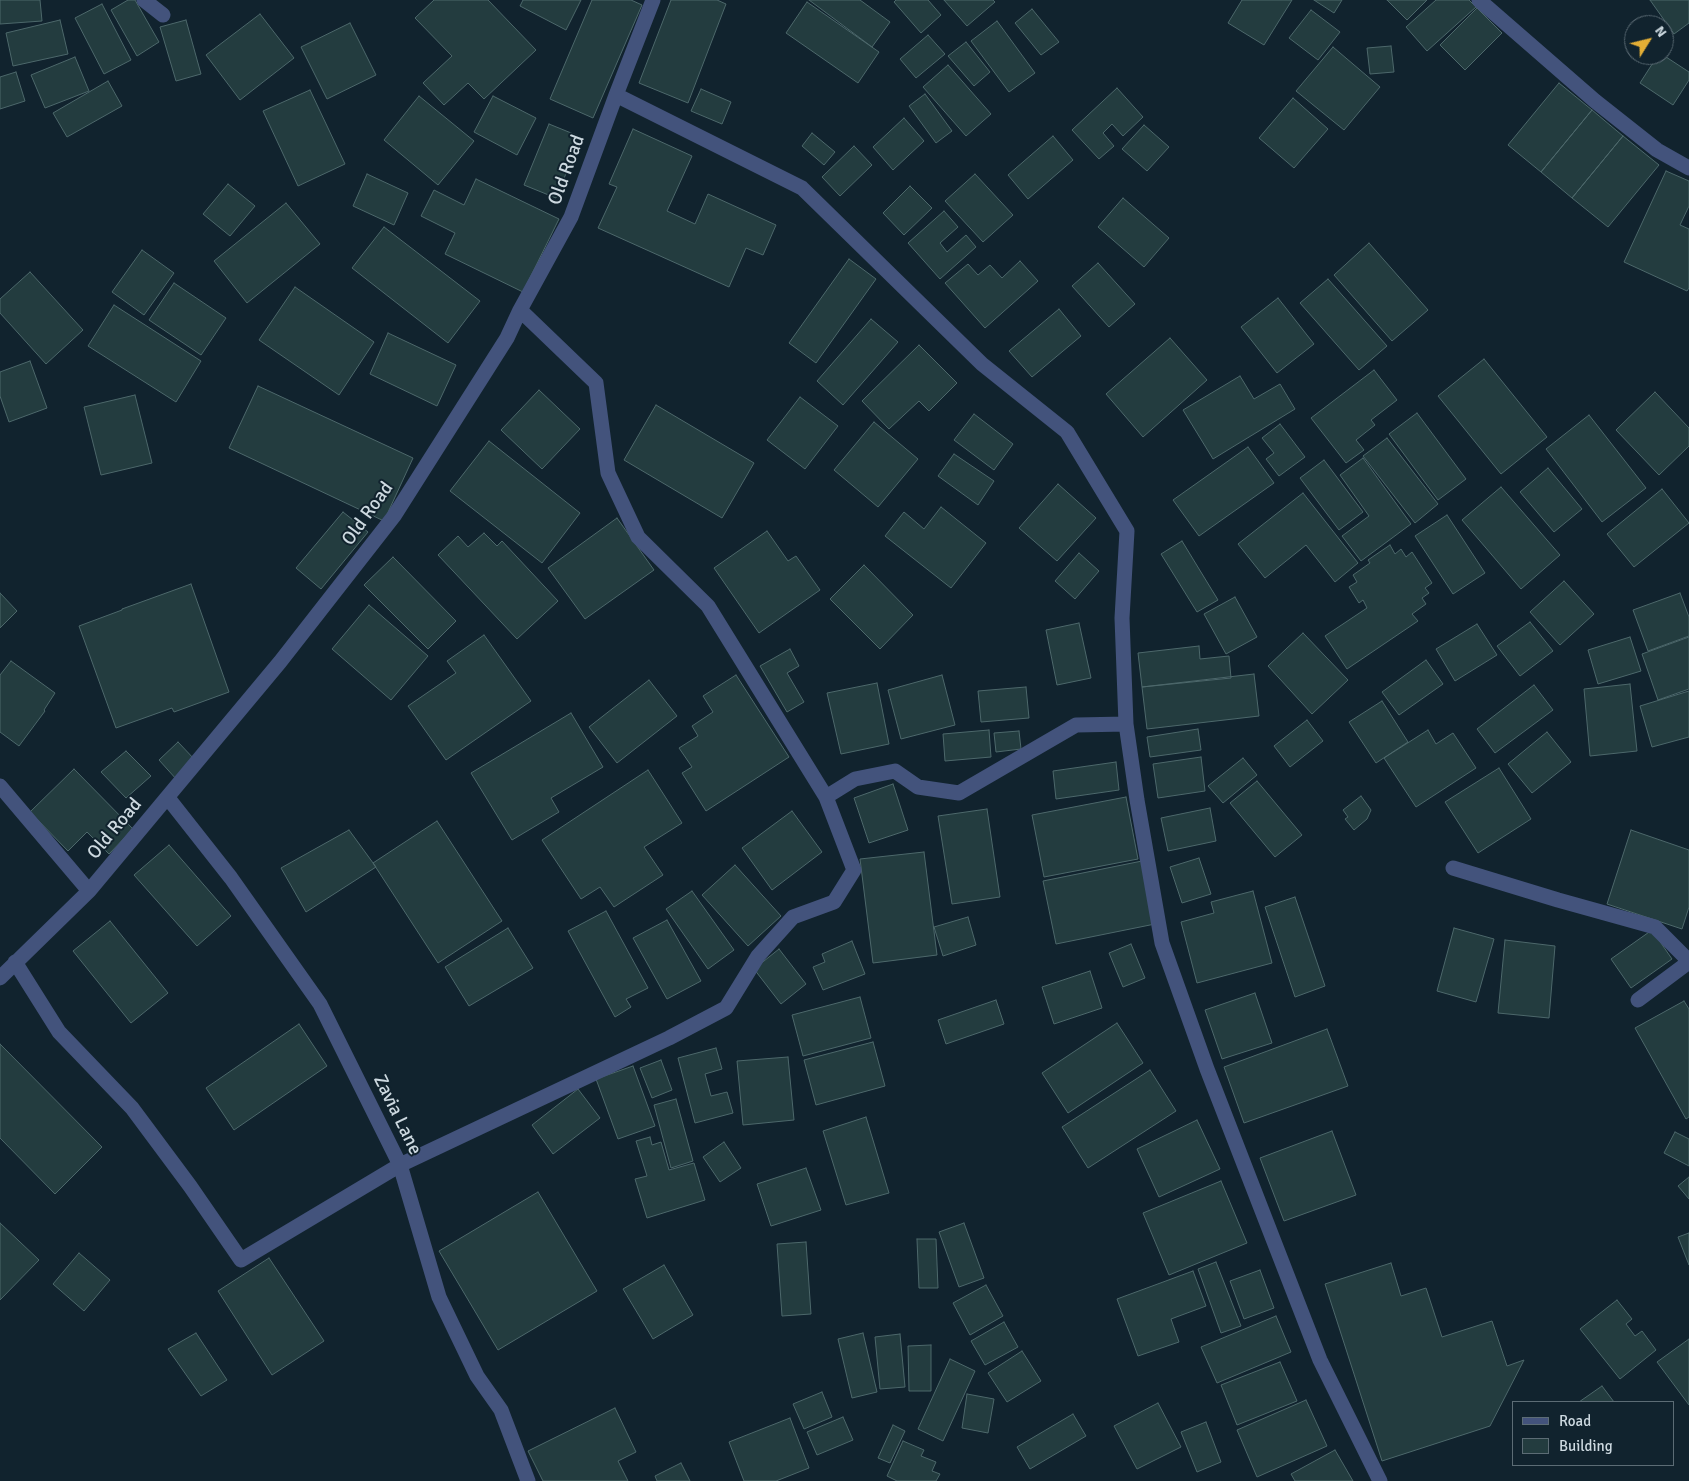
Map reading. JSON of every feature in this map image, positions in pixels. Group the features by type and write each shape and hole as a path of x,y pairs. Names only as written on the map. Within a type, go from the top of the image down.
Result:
{"street":[{"path":"144,0 163,15"},
{"name":"Old Road","path":"0,978 89,891 280,662 394,516 507,338 520,310 571,217 653,0"},
{"path":"1479,0 1595,101 1657,150 1689,168"},
{"path":"616,95 802,188 982,364 1067,432 1127,531 1122,618 1126,724 1162,943 1207,1069 1320,1360 1380,1481"},
{"path":"15,962 59,1032 132,1108 190,1186 241,1260 400,1164 669,1038 726,1008 758,956 792,917 834,902 854,870 826,797 708,606 638,537 608,473 596,383 520,310"},
{"path":"826,797 854,779 895,771 918,787 959,793 1076,725 1126,724"},
{"path":"0,786 89,891"},
{"name":"Zavia Lane","path":"168,798 231,878 320,1004 400,1164 439,1297 477,1376 501,1410 528,1481"},
{"path":"1453,868 1655,927 1689,961 1638,1000"}],"building":[{"path":"0,0 40,0 42,21 0,24"},
{"path":"128,0 135,0 159,42 137,56 111,10"},
{"path":"434,0 488,0 536,50 484,99 468,83 444,105 423,83 452,56 415,18"},
{"path":"523,0 581,0 566,30 520,6"},
{"path":"592,0 631,0 642,5 593,118 550,99"},
{"path":"671,0 717,0 726,4 688,103 639,83"},
{"path":"809,0 860,0 890,22 872,47"},
{"path":"896,0 928,0 941,15 921,33 894,2"},
{"path":"944,0 993,0 995,2 967,26"},
{"path":"1242,0 1292,0 1264,45 1228,23"},
{"path":"1314,0 1342,0 1334,13"},
{"path":"1387,0 1427,0 1407,20"},
{"path":"1436,0 1469,0 1476,7 1427,51 1406,27"},
{"path":"1650,0 1689,0 1689,23 1674,34 1674,15 1661,15"},
{"path":"807,2 879,52 858,83 786,33"},
{"path":"102,4 131,60 104,74 75,18"},
{"path":"1477,8 1502,33 1465,70 1440,45"},
{"path":"1032,9 1059,42 1041,55 1015,23"},
{"path":"1311,10 1340,32 1318,60 1289,38"},
{"path":"260,14 294,58 240,100 206,55"},
{"path":"60,20 68,54 13,66 6,33"},
{"path":"186,20 201,74 176,81 160,27"},
{"path":"997,21 1035,73 1009,92 971,41"},
{"path":"350,23 376,75 327,99 301,47"},
{"path":"928,35 945,54 916,78 900,59"},
{"path":"966,42 990,72 974,86 948,56"},
{"path":"1391,46 1394,72 1370,74 1367,48"},
{"path":"1333,47 1380,87 1344,130 1296,91"},
{"path":"75,57 89,91 45,108 31,75"},
{"path":"1674,62 1689,72 1689,80 1673,105 1640,83 1652,65 1674,65"},
{"path":"948,65 991,114 966,136 923,87"},
{"path":"16,72 25,101 0,109 0,77"},
{"path":"108,81 122,106 67,137 53,113"},
{"path":"1559,83 1592,110 1541,172 1508,145"},
{"path":"1117,88 1143,117 1123,136 1112,124 1103,133 1114,146 1099,159 1072,130"},
{"path":"701,89 731,102 722,124 691,111"},
{"path":"310,90 345,164 298,186 263,111"},
{"path":"925,94 952,131 936,143 909,106"},
{"path":"419,96 474,141 438,185 384,140"},
{"path":"493,96 536,118 517,155 474,132"},
{"path":"1293,98 1328,129 1294,168 1259,138"},
{"path":"1592,110 1623,136 1572,198 1541,172"},
{"path":"904,118 924,141 893,170 873,147"},
{"path":"549,124 581,137 556,198 524,185"},
{"path":"1144,125 1169,147 1147,171 1122,149"},
{"path":"633,129 692,156 667,211 695,224 708,194 776,225 763,255 746,248 729,287 598,228 617,187 609,184"},
{"path":"812,133 835,152 824,165 802,146"},
{"path":"1053,136 1073,160 1028,199 1008,175"},
{"path":"1623,136 1659,165 1608,227 1572,198"},
{"path":"854,146 872,165 840,196 822,177"},
{"path":"1666,171 1689,181 1689,206 1680,225 1689,229 1689,288 1687,291 1624,262"},
{"path":"367,174 408,193 394,225 353,206"},
{"path":"975,174 1013,215 983,242 945,201"},
{"path":"476,179 559,219 523,292 445,254 455,233 421,216 434,190 464,205"},
{"path":"228,184 255,206 230,236 203,214"},
{"path":"910,186 932,208 904,235 883,213"},
{"path":"1123,198 1169,238 1144,267 1098,227"},
{"path":"286,203 320,244 247,303 214,261"},
{"path":"944,211 958,227 940,243 947,252 966,235 976,247 940,279 908,243"},
{"path":"384,227 480,301 448,343 352,268"},
{"path":"1369,243 1428,310 1392,341 1334,275"},
{"path":"142,250 174,273 144,315 112,292"},
{"path":"849,259 876,279 816,363 789,343"},
{"path":"1020,261 1038,281 985,328 945,283 968,264 978,275 990,265 1002,278"},
{"path":"1098,263 1135,304 1109,327 1072,286"},
{"path":"30,272 83,330 46,364 0,313 0,299"},
{"path":"1328,279 1387,346 1359,370 1300,303"},
{"path":"174,283 226,318 201,355 149,320"},
{"path":"295,287 374,342 339,395 259,340"},
{"path":"1278,298 1314,344 1277,373 1241,327"},
{"path":"114,305 201,361 176,402 88,346"},
{"path":"1059,309 1081,336 1032,377 1009,351"},
{"path":"871,319 898,342 843,405 817,381"},
{"path":"388,333 456,365 437,406 370,374"},
{"path":"1170,338 1207,380 1143,437 1106,394"},
{"path":"919,345 957,383 929,411 919,401 889,429 862,401"},
{"path":"1484,359 1547,437 1501,474 1438,396"},
{"path":"30,361 47,408 9,422 0,396 0,372"},
{"path":"1374,370 1397,400 1371,420 1375,425 1356,440 1364,450 1346,463 1311,418"},
{"path":"1240,376 1254,399 1280,384 1295,409 1213,459 1183,410"},
{"path":"258,386 413,458 384,521 229,448"},
{"path":"539,390 580,429 542,469 501,430"},
{"path":"1655,392 1689,428 1689,446 1659,475 1616,430"},
{"path":"135,395 152,463 101,475 84,407"},
{"path":"800,397 838,426 805,469 767,440"},
{"path":"656,405 754,463 722,518 624,460"},
{"path":"1417,413 1466,479 1438,500 1389,434"},
{"path":"974,414 1013,444 994,470 954,440"},
{"path":"1589,415 1646,488 1602,522 1546,449"},
{"path":"874,422 918,459 878,507 834,470"},
{"path":"1280,424 1305,457 1279,476 1266,459 1274,453 1262,438"},
{"path":"1387,438 1438,504 1415,523 1363,456"},
{"path":"489,441 580,513 542,563 450,491"},
{"path":"1248,447 1274,483 1199,536 1173,500"},
{"path":"954,454 994,481 978,505 938,476"},
{"path":"1363,458 1411,524 1361,561 1342,536 1369,516 1340,475"},
{"path":"1324,460 1363,512 1339,530 1300,478"},
{"path":"1548,468 1582,509 1554,532 1520,492"},
{"path":"1058,484 1096,518 1057,561 1019,528"},
{"path":"1501,487 1560,555 1521,589 1462,520"},
{"path":"1662,489 1689,523 1634,567 1607,534"},
{"path":"1303,493 1358,563 1335,582 1306,545 1265,578 1238,544"},
{"path":"941,507 986,543 951,588 885,536 904,512 924,529"},
{"path":"343,512 368,532 321,589 296,568"},
{"path":"1447,515 1485,573 1453,594 1415,536"},
{"path":"617,518 654,570 585,619 548,568"},
{"path":"767,531 788,561 796,556 820,590 759,633 714,568"},
{"path":"484,533 497,546 502,541 558,601 517,639 438,555 458,536 468,547"},
{"path":"1182,541 1218,600 1197,612 1161,554"},
{"path":"1390,545 1395,554 1401,549 1406,557 1412,552 1432,583 1425,588 1429,593 1422,598 1426,604 1412,614 1418,621 1347,669 1325,636 1367,608 1363,600 1359,603 1349,587 1357,582 1353,575 1370,563 1368,560"},
{"path":"1079,553 1099,571 1075,599 1055,581"},
{"path":"393,557 456,621 428,649 364,585"},
{"path":"864,565 913,615 880,649 830,599"},
{"path":"1564,581 1594,614 1560,645 1530,612"},
{"path":"191,584 229,692 174,712 172,708 116,728 79,626"},
{"path":"0,593 17,611 0,628"},
{"path":"1680,593 1689,617 1689,636 1648,651 1633,610"},
{"path":"1235,597 1257,637 1226,654 1204,614"},
{"path":"369,605 428,656 391,700 332,649"},
{"path":"1530,622 1553,651 1520,676 1497,646"},
{"path":"1079,623 1091,678 1057,685 1046,630"},
{"path":"1477,624 1497,655 1455,681 1436,649"},
{"path":"1303,633 1348,680 1312,714 1268,666"},
{"path":"484,635 531,701 446,760 408,706 456,673 447,661"},
{"path":"1630,637 1641,671 1598,684 1588,650"},
{"path":"1689,637 1689,689 1658,700 1642,654"},
{"path":"1199,646 1200,659 1229,656 1231,678 1142,687 1138,653"},
{"path":"790,649 799,666 787,673 804,702 787,712 760,666"},
{"path":"1426,660 1443,684 1399,715 1382,692"},
{"path":"11,661 55,693 45,711 19,746 0,732 0,675"},
{"path":"1254,674 1259,716 1147,729 1142,687"},
{"path":"736,675 789,757 706,811 682,773 692,767 679,748 698,736 692,726 713,712 703,696"},
{"path":"942,675 955,725 901,739 888,690"},
{"path":"649,680 677,716 617,763 589,727"},
{"path":"877,683 889,744 841,754 827,693"},
{"path":"1630,684 1637,751 1590,756 1584,689"},
{"path":"1534,685 1553,710 1495,753 1477,729"},
{"path":"1026,687 1029,718 981,722 978,691"},
{"path":"1689,691 1689,737 1652,747 1640,706"},
{"path":"1382,701 1408,742 1376,763 1349,722"},
{"path":"571,713 603,767 551,798 559,812 512,840 471,773"},
{"path":"1307,720 1323,741 1290,767 1274,746"},
{"path":"1198,729 1201,750 1150,757 1147,737"},
{"path":"989,730 991,757 945,761 943,734"},
{"path":"1428,730 1436,744 1453,733 1476,768 1416,807 1384,758"},
{"path":"1019,731 1021,749 996,752 994,733"},
{"path":"1547,732 1571,762 1532,793 1508,764"},
{"path":"178,742 196,761 177,780 159,760"},
{"path":"126,751 151,776 126,798 101,772"},
{"path":"1201,757 1205,791 1158,798 1153,764"},
{"path":"1243,758 1257,775 1223,803 1208,786"},
{"path":"1116,762 1119,790 1056,799 1053,771"},
{"path":"1499,768 1531,819 1478,853 1445,802"},
{"path":"74,769 133,829 109,854 87,832 68,851 30,812"},
{"path":"648,770 682,823 644,847 663,875 614,907 600,887 581,899 542,840"},
{"path":"1257,781 1302,835 1275,857 1230,803"},
{"path":"893,784 908,830 869,843 854,798"},
{"path":"1361,796 1371,810 1367,819 1354,830 1345,819 1348,817 1343,810"},
{"path":"1126,797 1138,859 1044,877 1032,815"},
{"path":"1210,808 1216,841 1168,851 1161,818"},
{"path":"987,809 1000,897 952,904 938,816"},
{"path":"792,811 822,852 772,890 742,848"},
{"path":"437,821 502,921 438,963 373,863"},
{"path":"349,830 376,867 306,912 281,868"},
{"path":"1631,830 1689,850 1689,907 1682,929 1607,904"},
{"path":"169,845 231,916 197,946 134,875"},
{"path":"924,852 937,955 873,963 860,859"},
{"path":"1199,858 1211,894 1182,903 1170,867"},
{"path":"1142,861 1155,924 1056,944 1043,881"},
{"path":"735,865 781,916 748,946 702,895"},
{"path":"692,891 734,950 708,969 666,909"},
{"path":"1253,891 1272,963 1197,983 1181,922 1214,913 1211,902"},
{"path":"1295,897 1325,986 1295,997 1265,907"},
{"path":"606,911 648,988 626,999 631,1007 615,1017 568,931"},
{"path":"968,917 976,945 943,956 934,927"},
{"path":"667,920 701,981 667,999 633,938"},
{"path":"110,921 168,993 131,1023 73,951"},
{"path":"508,928 533,968 469,1006 445,967"},
{"path":"1454,928 1494,939 1476,1002 1437,991"},
{"path":"1652,930 1672,959 1631,988 1611,959"},
{"path":"1505,940 1555,946 1549,1018 1498,1013"},
{"path":"852,941 865,974 823,990 813,967 825,962 822,954"},
{"path":"1131,944 1145,978 1123,987 1109,953"},
{"path":"779,949 806,984 781,1004 754,969"},
{"path":"1090,971 1102,1008 1054,1024 1042,987"},
{"path":"1255,993 1272,1043 1222,1059 1205,1010"},
{"path":"860,997 871,1038 803,1056 792,1015"},
{"path":"996,1000 1004,1024 946,1044 938,1020"},
{"path":"1684,1001 1689,1009 1689,1117 1686,1119 1635,1028"},
{"path":"1117,1023 1143,1063 1068,1113 1042,1073"},
{"path":"299,1024 327,1066 234,1130 206,1088"},
{"path":"1327,1029 1348,1086 1244,1123 1224,1067"},
{"path":"873,1042 885,1086 816,1105 804,1060"},
{"path":"0,1044 102,1147 55,1194 0,1138"},
{"path":"716,1048 722,1069 705,1074 711,1096 727,1092 733,1113 695,1123 678,1058"},
{"path":"788,1057 794,1120 743,1125 737,1061"},
{"path":"661,1060 672,1090 652,1098 640,1068"},
{"path":"633,1066 655,1126 618,1139 596,1079"},
{"path":"1150,1070 1176,1111 1088,1168 1062,1127"},
{"path":"578,1089 600,1118 553,1154 532,1125"},
{"path":"676,1099 693,1161 671,1168 654,1105"},
{"path":"866,1117 889,1193 846,1205 823,1131"},
{"path":"1197,1120 1220,1169 1159,1197 1137,1149"},
{"path":"1332,1131 1356,1195 1284,1221 1260,1158"},
{"path":"1675,1132 1689,1139 1689,1166 1664,1153"},
{"path":"650,1137 652,1145 661,1142 669,1170 694,1163 705,1200 647,1218 635,1179 647,1176 636,1141"},
{"path":"724,1142 741,1168 720,1182 703,1157"},
{"path":"806,1168 821,1210 771,1226 757,1184"},
{"path":"1689,1177 1689,1199 1678,1186"},
{"path":"1221,1181 1247,1243 1169,1275 1143,1213"},
{"path":"538,1192 597,1291 498,1350 439,1251"},
{"path":"0,1223 39,1260 0,1300"},
{"path":"964,1223 984,1278 959,1287 939,1232"},
{"path":"1689,1233 1689,1265 1678,1237"},
{"path":"917,1239 936,1239 938,1288 919,1288"},
{"path":"806,1242 811,1314 782,1316 777,1244"},
{"path":"79,1253 110,1280 84,1311 53,1284"},
{"path":"269,1258 324,1341 272,1375 218,1291"},
{"path":"1216,1262 1241,1326 1221,1333 1198,1269"},
{"path":"1391,1263 1401,1296 1426,1288 1442,1337 1492,1321 1507,1366 1524,1360 1490,1426 1382,1461 1325,1284"},
{"path":"664,1265 693,1315 653,1339 623,1289"},
{"path":"1260,1270 1274,1308 1244,1319 1230,1281"},
{"path":"1193,1271 1206,1306 1171,1319 1179,1342 1138,1356 1117,1299"},
{"path":"986,1285 1003,1316 970,1335 953,1303"},
{"path":"1617,1300 1632,1319 1626,1324 1635,1336 1642,1331 1656,1350 1620,1379 1580,1329"},
{"path":"1276,1316 1291,1352 1217,1383 1201,1347"},
{"path":"1004,1322 1018,1347 985,1365 971,1341"},
{"path":"196,1333 227,1380 201,1396 168,1349"},
{"path":"863,1333 877,1392 852,1398 838,1339"},
{"path":"900,1334 905,1387 880,1389 875,1337"},
{"path":"1689,1339 1689,1405 1657,1362"},
{"path":"931,1345 931,1391 909,1391 908,1346"},
{"path":"1022,1351 1041,1381 1007,1402 988,1373"},
{"path":"950,1359 975,1371 943,1441 918,1429"},
{"path":"1280,1362 1297,1401 1237,1425 1221,1385"},
{"path":"1602,1386 1613,1401 1580,1401"},
{"path":"822,1392 832,1417 804,1429 793,1404"},
{"path":"967,1394 994,1399 988,1433 962,1428"},
{"path":"1306,1400 1327,1446 1257,1477 1237,1430"},
{"path":"1158,1403 1181,1447 1137,1469 1114,1426"},
{"path":"615,1408 636,1452 618,1461 628,1481 543,1481 528,1451"},
{"path":"1073,1414 1086,1436 1030,1469 1017,1447"},
{"path":"843,1417 853,1440 817,1455 807,1432"},
{"path":"790,1418 809,1468 776,1481 744,1481 729,1442"},
{"path":"1206,1422 1221,1462 1197,1472 1181,1432"},
{"path":"893,1425 905,1431 890,1463 878,1458"},
{"path":"903,1441 924,1450 921,1456 936,1462 932,1471 940,1474 936,1481 897,1481 887,1476"},
{"path":"1335,1450 1353,1481 1295,1481 1291,1474"},
{"path":"681,1463 690,1481 657,1481 655,1476"}]}
